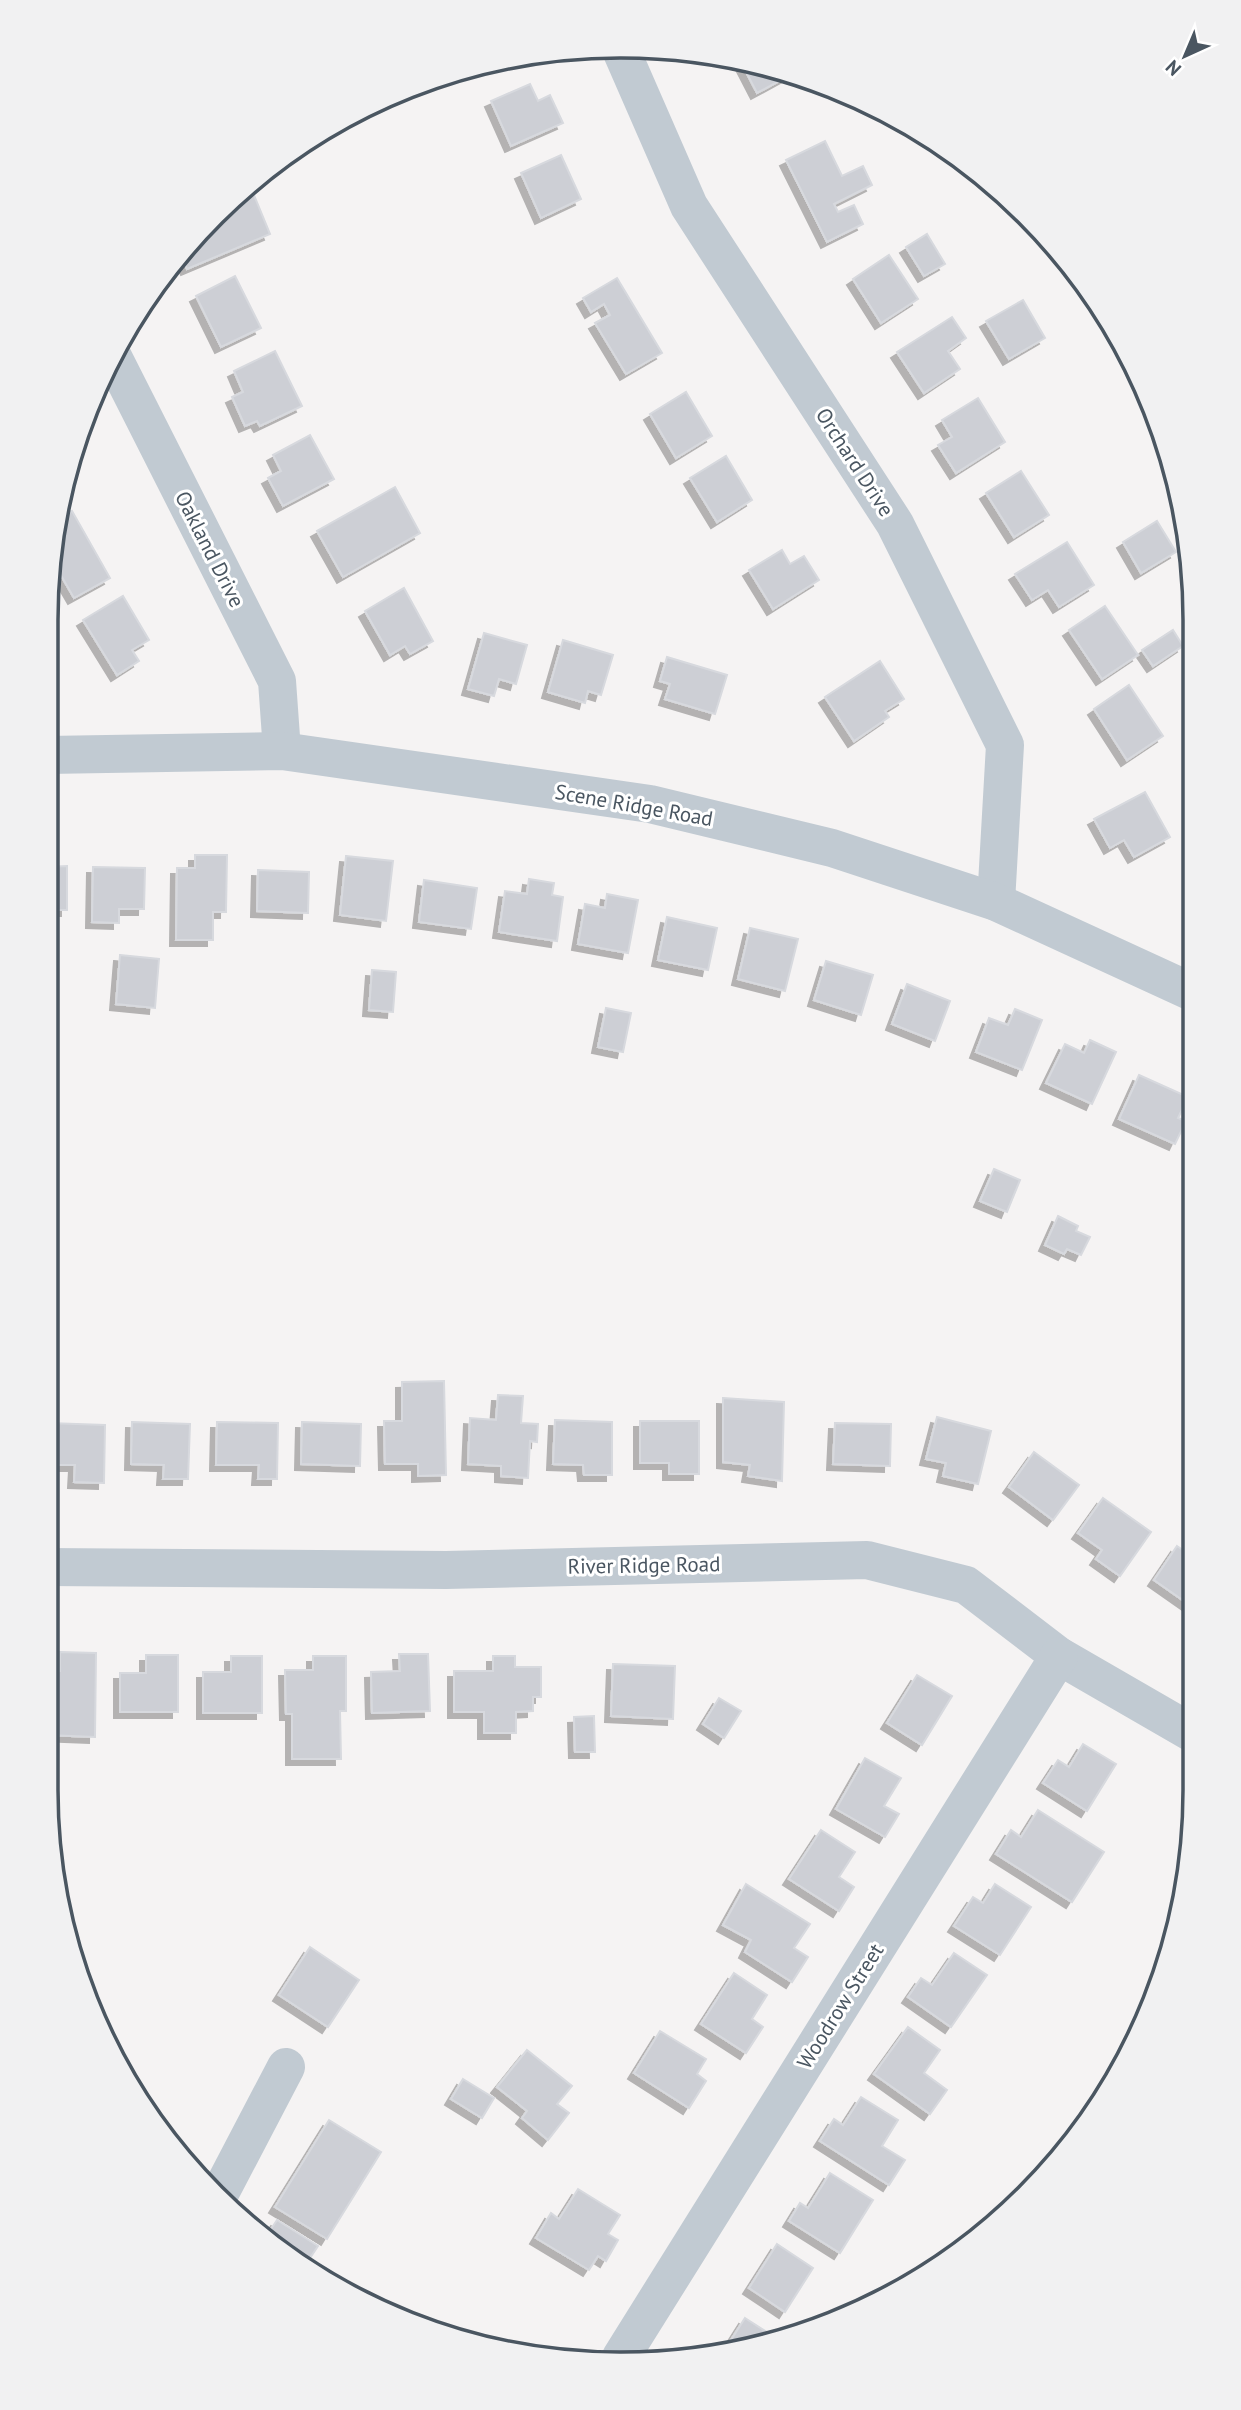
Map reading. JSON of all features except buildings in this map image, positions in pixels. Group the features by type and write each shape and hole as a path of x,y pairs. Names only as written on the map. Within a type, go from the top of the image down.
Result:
{"street":[{"name":"Orchard Drive","path":"624,58 689,206 895,524 1005,745 996,902"},
{"name":"Oakland Drive","path":"118,367 277,681 282,751"},
{"name":"Scene Ridge Road","path":"58,755 282,751 650,804 832,848 996,902 1183,988"},
{"name":"River Ridge Road","path":"58,1567 446,1570 867,1560 966,1585 1059,1656 1183,1728"},
{"name":"Woodrow Street","path":"624,2352 1059,1656"},
{"path":"223,2187 286,2067"}]}
